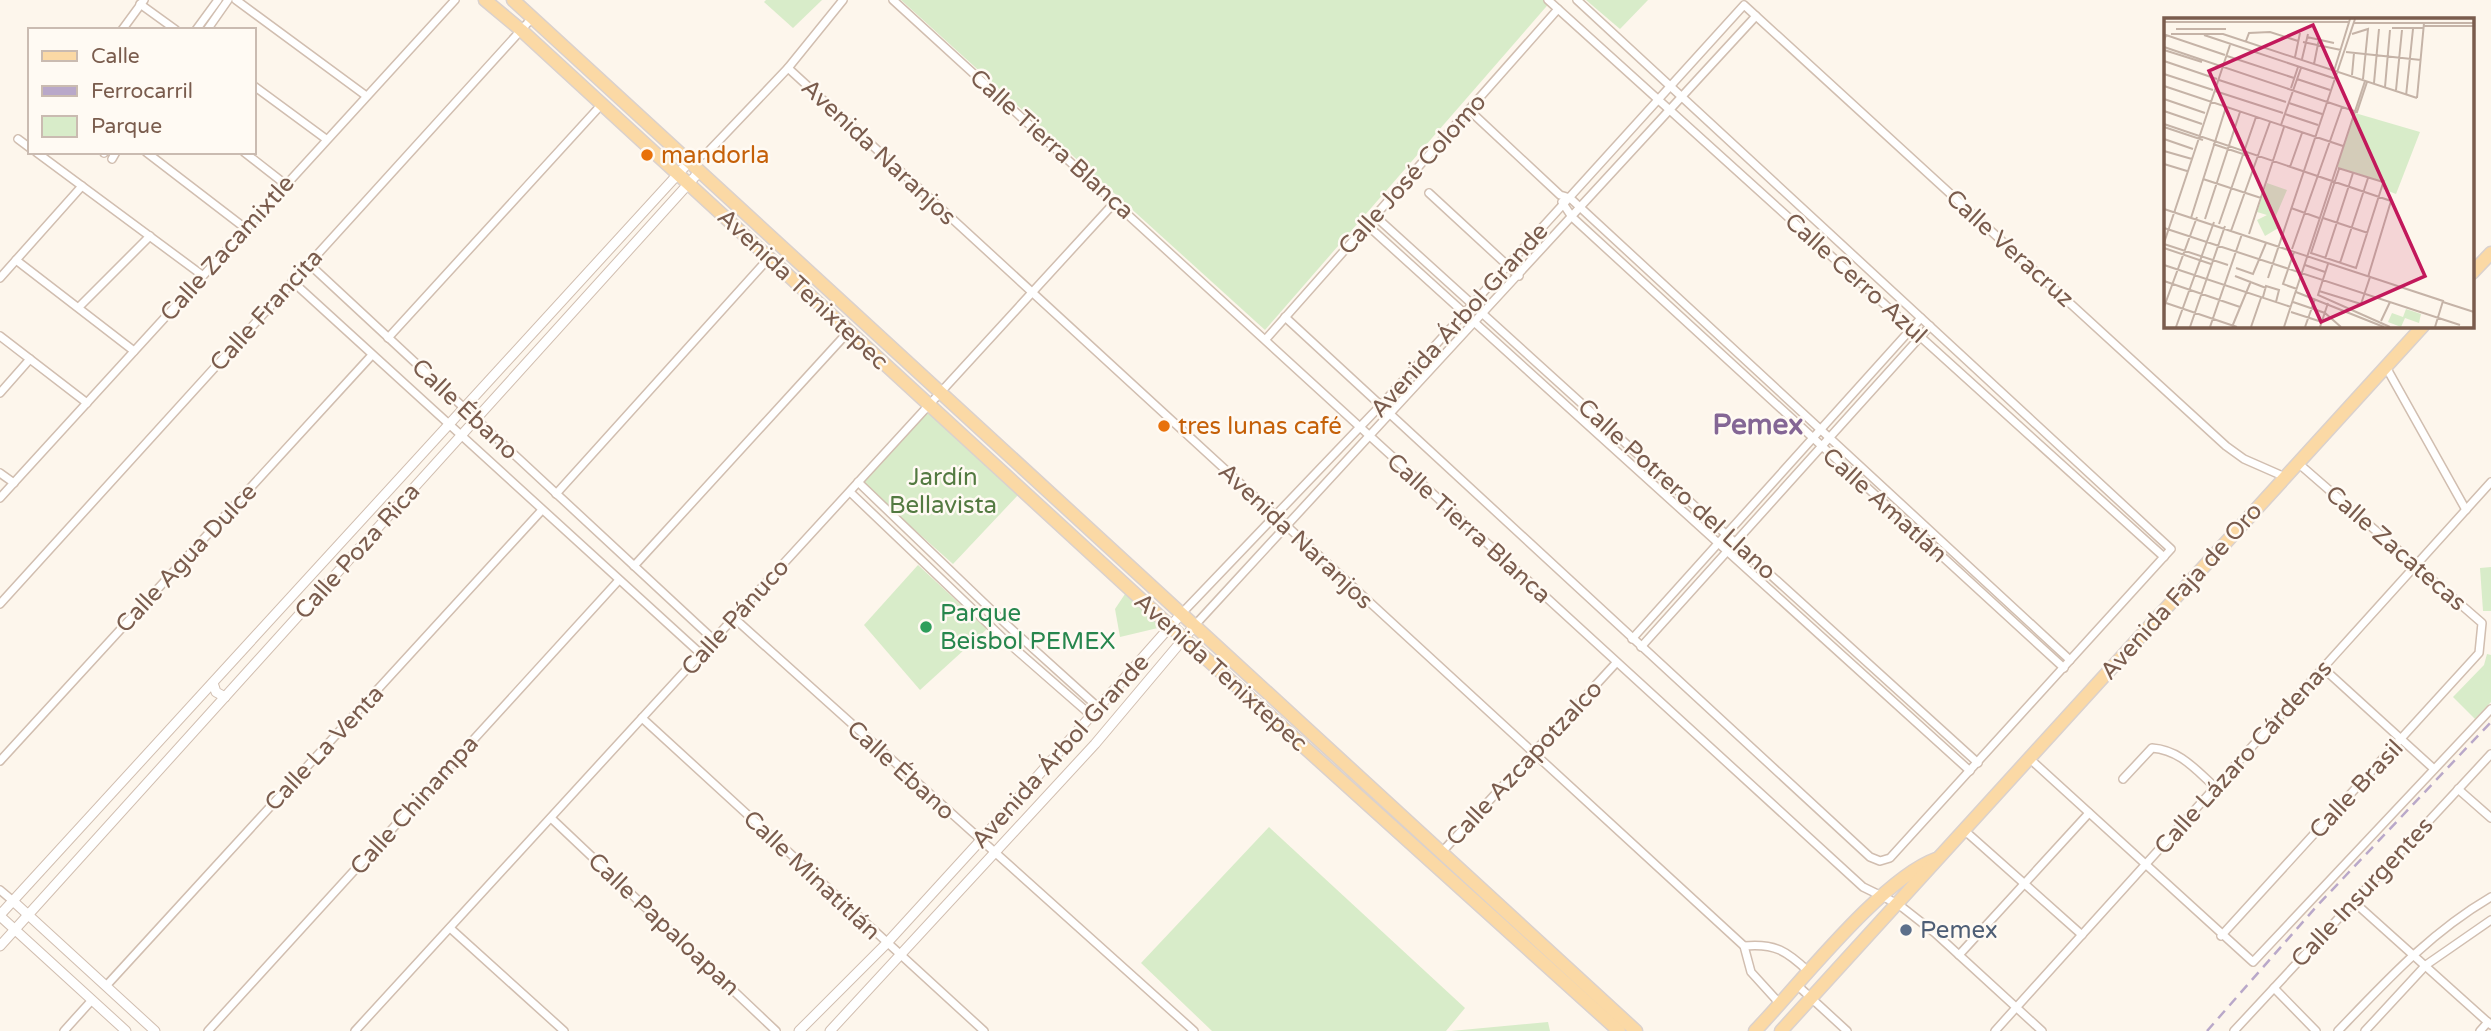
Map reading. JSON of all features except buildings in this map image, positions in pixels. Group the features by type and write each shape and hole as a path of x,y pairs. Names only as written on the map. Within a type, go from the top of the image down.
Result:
{"main road":[{"name":"Avenida Tenixtepec","path":"485,0 1432,862 1636,1031"},
{"name":"Avenida Tenixtepec","path":"513,0 1442,852 1619,1031"},
{"path":"2474,271 2491,253"},
{"name":"Avenida Faja de Oro","path":"1780,1031 2422,327"},
{"path":"1305,748 1316,735"},
{"path":"1755,1031 1881,897 1924,864 1940,858"}],"street":[{"path":"197,28 218,0"},
{"path":"208,28 228,0"},
{"path":"236,0 365,95"},
{"name":"Calle Zacamixtle","path":"0,498 365,95 455,0"},
{"name":"Calle Poza Rica","path":"0,915 678,174 690,162 708,152 788,68 844,0"},
{"name":"Calle Tierra Blanca","path":"893,0 1266,338 1359,428 1863,887 1898,904 2042,1031"},
{"name":"Calle Cerro Azul","path":"1548,0 2164,557 2171,549 1577,0"},
{"path":"123,28 142,2 174,28"},
{"name":"Calle Veracruz","path":"1744,5 2226,446 2264,469 2285,477"},
{"name":"Avenida Árbol Grande","path":"799,1031 886,944 1093,717 1170,626 1381,405 1744,5"},
{"name":"Calle José Colomo","path":"1266,338 1558,9"},
{"name":"Avenida Árbol Grande","path":"830,1031 1096,744 1196,624 1756,16"},
{"name":"Calle Francita","path":"0,604 533,17"},
{"path":"1613,59 1625,45"},
{"path":"1630,74 1642,61"},
{"name":"Avenida Naranjos","path":"788,68 1744,946 1751,972 1780,1004"},
{"path":"256,87 326,139"},
{"path":"388,338 602,104"},
{"name":"Calle Amatlán","path":"1469,110 1560,195 1570,198 1581,208 2070,660"},
{"path":"18,139 28,146"},
{"name":"Calle Poza Rica","path":"0,946 689,184 700,171 708,152"},
{"path":"39,154 202,275"},
{"path":"149,154 245,228"},
{"path":"247,154 285,184"},
{"path":"0,278 82,186"},
{"path":"1429,193 1519,276"},
{"name":"Calle Amatlán","path":"1560,195 1563,206 1572,216 2064,668"},
{"name":"Calle Pánuco","path":"359,1030 1115,202"},
{"path":"1794,222 1804,210"},
{"name":"Calle Potrero del Llano","path":"1375,216 1978,763"},
{"name":"Calle Potrero del Llano","path":"1367,225 1970,771"},
{"path":"79,307 150,236"},
{"path":"556,494 769,258"},
{"path":"16,260 134,351"},
{"path":"1417,271 1426,261"},
{"name":"Calle Ébano","path":"308,263 714,640"},
{"name":"Calle Ébano","path":"292,281 701,654"},
{"path":"1285,317 1870,858 1880,861 1890,858 2164,557"},
{"path":"1632,639 1921,318"},
{"path":"1641,647 1930,326"},
{"path":"634,566 849,331"},
{"path":"0,336 86,403"},
{"name":"Calle Agua Dulce","path":"0,761 372,355"},
{"path":"0,394 30,359"},
{"path":"2385,366 2466,510"},
{"path":"2040,445 2049,436"},
{"name":"Calle Zacatecas","path":"2297,463 2487,623 2483,639"},
{"path":"0,473 14,482"},
{"path":"858,482 1007,625 1100,709"},
{"name":"Calle Lázaro Cárdenas","path":"1995,1031 2491,482"},
{"path":"850,492 1006,641 1093,717"},
{"name":"Calle La Venta","path":"106,986 542,510"},
{"name":"Calle Chinampa","path":"208,1031 619,580"},
{"name":"Calle Ébano","path":"734,618 1194,1031"},
{"name":"Calle Brasil","path":"2221,936 2479,653 2483,639"},
{"path":"238,654 247,659 251,668"},
{"name":"Calle Azcapotzalco","path":"1432,862 1616,663"},
{"path":"2323,668 2434,769"},
{"path":"213,682 216,692 225,697"},
{"name":"Calle Insurgentes","path":"2221,936 2253,962 2491,709"},
{"name":"Calle Minatitlán","path":"642,718 984,1031"},
{"path":"2123,779 2152,748 2164,749 2176,752 2216,787"},
{"name":"Calle Insurgentes","path":"2234,1031 2491,754"},
{"path":"2030,759 2221,936"},
{"path":"2458,789 2491,818"},
{"path":"1959,955 2089,813"},
{"name":"Calle Papaloapan","path":"551,818 776,1031"},
{"path":"1964,830 2082,934"},
{"path":"0,890 155,1031"},
{"path":"2338,1031 2412,954 2454,919 2491,897"},
{"path":"2354,902 2489,1024 2480,1031"},
{"path":"0,915 126,1031"},
{"path":"2365,1031 2426,965 2490,923"},
{"path":"450,928 564,1031"},
{"path":"1744,946 1768,944 1779,947 1810,972"},
{"path":"1797,985 1847,1031"},
{"path":"2274,988 2316,1031"},
{"path":"64,1031 92,1000"}],"green space":[{"path":"822,0 793,28 764,2"},
{"path":"901,0 1552,0 1265,330"},
{"path":"1586,0 1648,0 1620,29"},
{"name":"Jardín Bellavista","path":"928,410 1018,495 953,564 862,483"},
{"name":"Parque Beisbol PEMEX","path":"918,565 987,629 920,690 864,625"},
{"path":"2491,567 2491,611 2483,611 2480,568"},
{"path":"1125,594 1162,627 1120,637 1115,609"},
{"path":"2487,654 2491,655 2491,702 2475,719 2453,697 2484,665"},
{"path":"1269,827 1465,1008 1446,1031 1212,1031 1141,963"},
{"path":"1548,1022 1550,1031 1451,1031"}],"railway":[{"path":"2207,1031 2316,907 2491,722"}],"place":[{"name":"mandorla","path":"647,155"},
{"name":"tres lunas café","path":"1164,426"},
{"name":"Parque Beisbol PEMEX","path":"926,627"},
{"name":"Pemex","path":"1906,930"}],"district":[{"name":"Pemex","path":"1758,424"}]}
